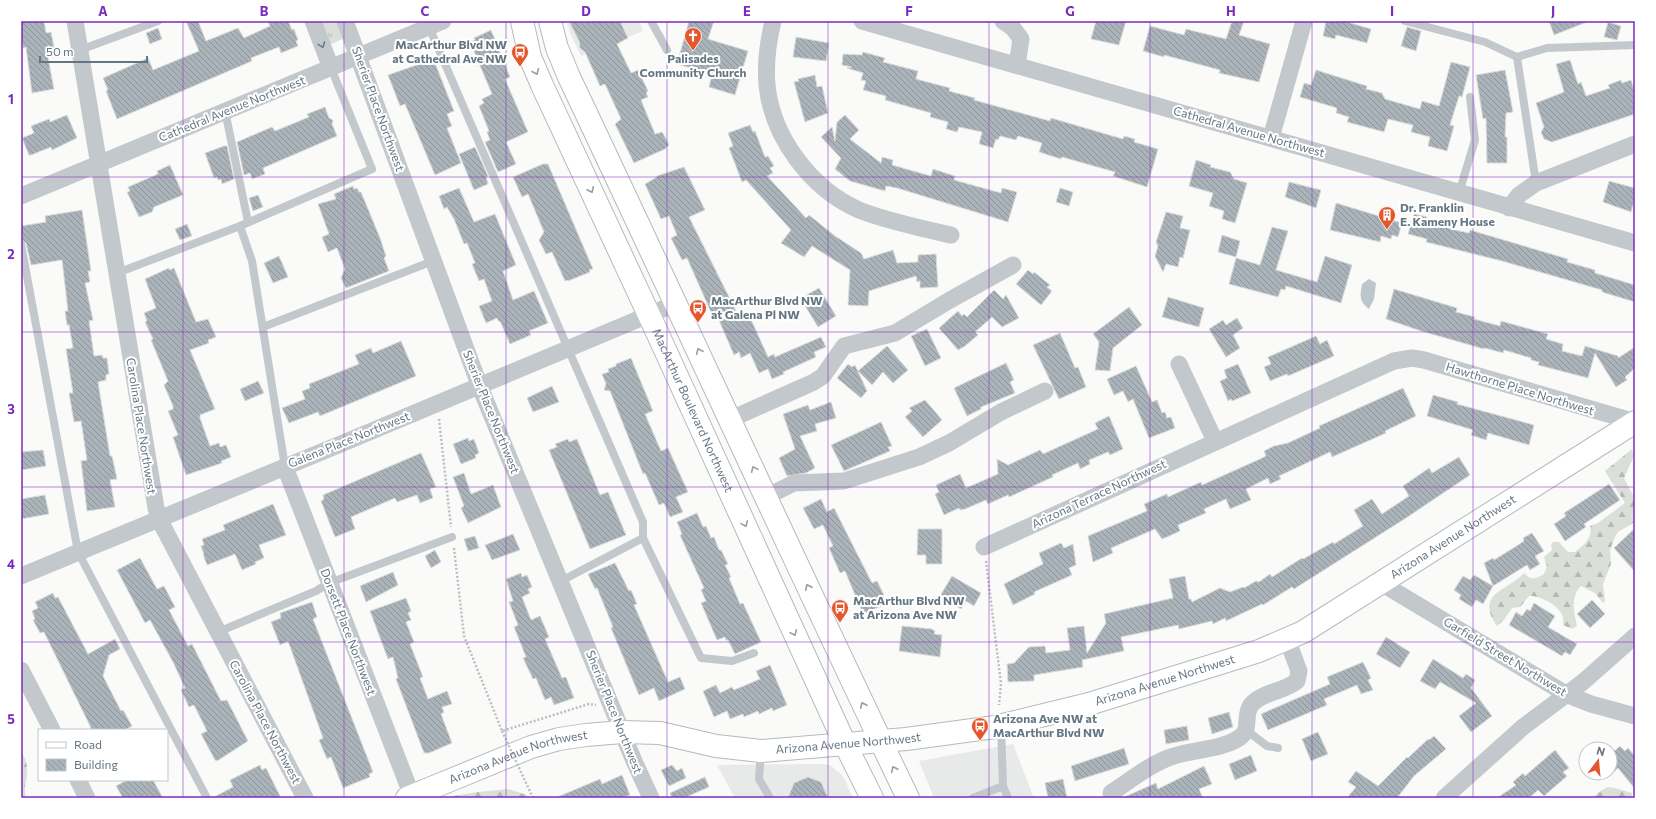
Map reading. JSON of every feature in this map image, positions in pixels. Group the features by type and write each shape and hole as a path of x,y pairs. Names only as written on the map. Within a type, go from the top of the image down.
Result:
{"main road":[{"name":"MacArthur Boulevard Northwest","path":"522,21 523,32 535,71 650,314 845,744 872,798"},
{"path":"550,21 557,48 569,77 677,303 908,798"},
{"name":"Arizona Avenue Northwest","path":"409,797 544,743 586,734 622,732 666,734 716,746 761,751 906,739 1000,715 1089,704 1259,651 1287,640 1318,623 1382,583 1635,422"}],"street":[{"name":"Carolina Place Northwest","path":"75,21 153,498 159,519 305,798"},
{"path":"313,21 331,68"},
{"name":"Sherier Place Northwest","path":"345,21 480,387 622,732 651,798"},
{"path":"773,21 767,60 769,96 783,134 805,168 829,191 859,210 950,234"},
{"name":"Cathedral Avenue Northwest","path":"862,21 1635,243"},
{"path":"1003,21 1013,28 1021,39 1017,65"},
{"path":"1271,138 1304,21"},
{"name":"Cathedral Avenue Northwest","path":"21,196 436,24"},
{"path":"1509,208 1519,195 1536,183 1635,144"},
{"path":"731,419 814,382 823,376 844,346 895,333 950,300 1013,266"},
{"name":"Galena Place Northwest","path":"21,576 480,387 677,303"},
{"name":"Hawthorne Place Northwest","path":"1404,358 1424,360 1635,422"},
{"name":"Arizona Terrace Northwest","path":"984,547 1215,441 1394,361 1404,358"},
{"path":"1179,364 1215,441"},
{"path":"766,496 794,483 844,481 919,457 949,443 1001,412 1045,391"},
{"name":"Dorsett Place Northwest","path":"285,467 409,797"},
{"name":"Garfield Street Northwest","path":"1382,583 1566,694 1591,704 1635,716"},
{"path":"1444,798 1523,727 1583,682 1635,636"},
{"path":"1111,793 1136,776 1176,755 1229,743 1239,738 1246,730 1247,714 1254,702 1288,687 1297,681 1299,672 1287,640"},
{"path":"21,670 51,729"},
{"path":"78,781 87,798"}],"lane":[{"path":"80,50 158,21"},
{"path":"651,21 667,50"},
{"path":"1405,21 1485,42 1517,57 1547,48 1635,45"},
{"path":"436,24 568,350 643,522 643,538 701,658 732,660 754,653"},
{"path":"1517,57 1536,183"},
{"path":"117,273 240,226 372,169 331,68"},
{"path":"1459,193 1474,140 1470,96"},
{"path":"225,112 248,222"},
{"path":"240,226 252,261 285,467"},
{"path":"21,244 78,552 207,798"},
{"path":"263,327 433,261"},
{"path":"218,632 316,591 329,583 452,537"},
{"path":"561,581 643,538"},
{"path":"1000,715 1003,786 1008,798"},
{"path":"1246,730 1267,746 1278,748"},
{"path":"761,751 760,779 770,798"},
{"path":"973,798 1003,786"}],"path":[{"path":"438,416 464,636 502,732 533,798"},
{"path":"984,547 1001,684 1000,715"},
{"path":"502,732 589,704 602,707"}],"shaded area":[{"path":"567,21 639,21 643,31 581,56 570,33"},
{"path":"1369,279 1376,283 1374,299 1369,309 1363,303 1361,295 1362,284"},
{"path":"1013,744 1034,798 934,798 919,761"},
{"path":"717,765 830,765 843,776 853,798 735,798"}],"green space":[{"path":"319,21 340,21 347,37 329,45"},
{"path":"1632,449 1634,456 1624,478 1635,499 1635,522 1618,532 1610,550 1611,564 1603,584 1605,601 1603,603 1595,593 1581,586 1575,595 1574,600 1577,626 1572,629 1563,625 1563,616 1555,606 1538,597 1529,596 1520,607 1512,608 1504,620 1497,626 1491,615 1489,606 1491,599 1496,594 1524,573 1531,578 1544,574 1547,567 1544,557 1552,550 1551,545 1553,542 1559,542 1568,552 1575,552 1589,538 1591,530 1590,526 1598,523 1625,503 1605,471"},
{"path":"21,750 27,766 25,787 26,798 21,798"},
{"path":"1608,787 1632,793 1632,798 1592,798"},
{"path":"508,789 527,795 529,798 442,798 477,792"}],"building":[{"path":"21,21 44,21 46,33 51,32 55,52 47,53 54,89 32,93 26,47 23,48 21,37"},
{"path":"186,21 198,21 206,41 238,28 244,38 270,26 268,21 288,21 292,30 294,29 298,40 296,41 298,46 281,53 279,47 251,58 252,61 117,119 106,91 108,90 103,78 148,58 153,70 199,51"},
{"path":"569,21 620,21 628,38 617,44 631,73 638,70 648,91 646,93 648,97 641,100 655,134 662,132 669,145 665,149 634,163 615,124 621,119 605,84 600,86 585,52 580,48 579,41"},
{"path":"689,21 714,21 708,39 748,51 735,95 709,87 712,74 677,64"},
{"path":"1096,21 1126,21 1119,45 1091,39"},
{"path":"1232,21 1244,21 1239,35 1270,44 1259,82 1219,73 1220,70 1143,51 1150,26 1184,35 1186,29 1226,39"},
{"path":"1326,21 1344,21 1371,29 1367,43 1336,35 1335,39 1323,36"},
{"path":"1549,21 1587,21 1587,22 1554,35"},
{"path":"1608,22 1621,26 1617,40 1604,37"},
{"path":"1407,27 1421,31 1416,51 1401,46"},
{"path":"158,28 162,39 150,44 146,33"},
{"path":"491,30 510,77 505,79 528,132 506,142 516,164 498,172 485,142 490,140 487,132 489,131 479,106 484,103 482,99 492,94 470,42 475,40 474,38"},
{"path":"796,37 829,43 826,61 793,57"},
{"path":"863,52 885,58 883,62 918,71 916,79 950,88 949,91 975,98 974,100 1050,121 1051,118 1123,139 1124,136 1135,139 1134,142 1158,149 1147,187 1113,176 1115,172 1039,152 1042,143 1018,136 1016,140 1000,136 998,140 996,139 993,148 979,144 982,132 959,127 957,132 946,129 948,122 930,117 931,113 885,100 886,96 863,90 866,81 861,80 863,73 847,68 852,67 842,65 843,54 862,55"},
{"path":"1570,60 1578,84 1581,82 1586,96 1610,88 1608,85 1621,80 1622,83 1631,80 1635,93 1635,114 1552,142 1544,139 1541,132 1544,127 1536,103 1564,92 1556,64"},
{"path":"428,61 430,65 435,63 454,111 447,114 452,126 447,128 461,163 435,175 405,104 400,106 388,75"},
{"path":"1451,62 1470,67 1462,97 1459,96 1450,125 1454,126 1447,151 1428,146 1430,137 1411,132 1413,125 1388,119 1384,132 1347,122 1349,117 1336,113 1337,108 1300,97 1304,83 1311,85 1316,70 1367,86 1366,89 1382,93 1385,99 1420,109 1422,101 1439,106"},
{"path":"1505,70 1513,112 1506,113 1505,137 1507,137 1507,163 1487,163 1486,118 1483,119 1476,75"},
{"path":"815,75 817,87 822,86 828,113 805,122 794,82 799,81 798,79"},
{"path":"325,107 329,118 333,120 332,124 337,136 263,168 265,174 252,179 250,173 244,175 237,142 272,127 275,131 309,117 307,114"},
{"path":"67,115 77,138 52,150 51,147 29,155 22,138 34,133 31,126 49,119 50,122"},
{"path":"845,115 859,130 850,139 881,163 882,157 893,160 892,165 931,176 933,169 955,176 954,180 1001,193 1002,188 1017,192 1008,222 897,188 886,186 885,191 850,181 835,169 841,158 821,137 832,127 835,141 837,122"},
{"path":"750,125 753,132 755,131 765,157 768,156 774,166 770,168 773,173 767,176 806,218 809,215 835,236 861,253 864,259 893,250 897,263 918,262 918,255 936,254 938,287 920,288 920,281 917,282 916,276 869,291 868,306 848,305 850,270 812,246 804,257 781,243 791,230 746,180 742,182 729,148 733,146 728,133"},
{"path":"227,146 234,179 222,184 221,179 218,180 217,177 214,178 205,153"},
{"path":"475,147 488,176 486,177 488,184 474,190 459,154"},
{"path":"1196,160 1211,165 1210,167 1230,172 1234,179 1247,183 1235,223 1222,219 1224,211 1209,206 1213,193 1189,186"},
{"path":"543,164 548,164 593,269 589,270 590,272 568,281 565,281 552,252 546,254 539,240 544,232 528,194 522,197 513,177"},
{"path":"170,165 183,195 154,207 152,212 139,217 127,192 130,191 128,187 158,174 157,171"},
{"path":"684,167 705,210 689,217 740,319 749,315 768,357 774,354 775,357 821,337 826,347 814,352 816,357 783,372 784,374 772,379 768,369 759,373 750,353 741,358 739,352 734,355 718,318 714,319 687,258 682,260 671,238 677,235 669,216 661,219 645,184 657,176"},
{"path":"1609,181 1635,188 1635,198 1631,212 1603,202"},
{"path":"1289,182 1321,190 1316,208 1285,197"},
{"path":"353,186 354,189 357,188 359,192 361,192 380,238 386,256 384,258 389,271 346,288 341,278 345,269 337,248 328,252 322,237 329,234 318,204 336,199 334,194"},
{"path":"459,188 474,222 495,214 516,265 503,271 513,300 534,291 548,323 529,331 531,335 510,344 500,321 499,322 497,318 486,323 479,306 492,301 484,279 479,281 472,264 475,263 467,243 464,244 454,219 447,207 444,209 439,196"},
{"path":"1060,188 1073,192 1069,206 1056,202"},
{"path":"258,195 263,207 253,211 249,198"},
{"path":"1336,203 1402,223 1398,237 1392,235 1391,239 1381,236 1380,242 1330,230"},
{"path":"82,210 91,271 88,271 90,282 85,283 93,320 89,321 94,356 102,355 103,358 107,358 109,374 106,375 106,380 98,382 110,456 112,456 117,479 110,480 115,507 87,511 81,461 87,460 81,421 74,422 69,393 73,393 66,349 73,348 65,311 68,311 62,260 31,265 26,243 21,239 21,226 46,222 45,216"},
{"path":"1166,212 1183,216 1180,228 1190,230 1183,258 1180,257 1178,267 1166,264 1163,272 1155,256 1158,246 1156,242"},
{"path":"1414,214 1427,217 1426,221 1455,230 1469,233 1470,230 1568,259 1567,262 1595,270 1595,273 1635,285 1635,302 1602,292 1602,290 1502,261 1426,242 1427,239 1408,234"},
{"path":"187,224 192,236 180,240 175,229"},
{"path":"1272,227 1288,231 1276,270 1317,282 1325,256 1352,265 1341,303 1286,286 1285,290 1281,289 1278,297 1229,284 1236,258 1260,265"},
{"path":"1222,235 1240,241 1236,257 1218,252"},
{"path":"279,256 288,277 273,283 264,263"},
{"path":"169,268 169,270 174,268 196,322 208,319 216,337 208,340 209,343 190,350 215,409 200,415 210,446 219,443 220,447 226,445 231,457 221,461 222,463 186,475 173,437 178,435 168,411 173,409 173,406 164,385 168,381 151,340 153,339 145,322 147,321 144,313 156,308 145,279"},
{"path":"1028,270 1033,274 1034,272 1050,285 1047,287 1052,291 1041,305 1016,284"},
{"path":"819,288 836,316 818,327 804,304 807,303 803,297"},
{"path":"1394,289 1457,308 1456,312 1475,317 1474,319 1500,326 1501,321 1548,334 1546,339 1563,344 1562,351 1582,356 1585,346 1618,356 1618,358 1635,347 1635,368 1625,377 1627,380 1616,387 1595,353 1588,378 1538,365 1539,362 1531,360 1531,358 1504,350 1503,353 1484,349 1421,331 1386,319"},
{"path":"994,290 1003,299 1006,295 1019,318 1002,327 992,317 975,332 978,335 958,350 939,328 958,311 962,316 964,314 967,317"},
{"path":"1168,297 1204,308 1199,327 1162,317"},
{"path":"1129,307 1142,325 1113,348 1110,371 1095,370 1099,342 1093,334"},
{"path":"1237,318 1243,328 1233,335 1240,348 1226,357 1209,329 1223,320 1226,325"},
{"path":"927,329 941,358 925,366 911,336"},
{"path":"1060,333 1075,368 1078,367 1086,387 1059,399 1033,345"},
{"path":"1316,336 1320,344 1327,340 1334,356 1288,376 1287,374 1270,381 1264,367 1271,364 1268,357"},
{"path":"401,341 416,376 320,416 318,412 289,423 282,408 305,399 302,391 310,388 309,384 359,364 355,355 371,348 373,353"},
{"path":"887,346 908,370 893,383 883,372 872,385 858,371"},
{"path":"631,358 653,411 645,414 661,451 668,448 688,492 676,497 683,512 670,517 664,503 659,505 645,473 643,474 610,391 604,390 606,384 602,374 609,372 608,369 616,366 616,364"},
{"path":"1006,363 1014,380 1010,382 1015,393 981,407 981,409 967,416 954,388"},
{"path":"848,364 852,367 855,365 867,391 861,398 837,378"},
{"path":"1238,364 1251,393 1232,401 1231,399 1228,401 1220,381 1227,378 1224,370"},
{"path":"1136,366 1152,402 1157,400 1162,413 1165,412 1167,418 1171,417 1175,428 1149,438 1133,399 1128,402 1123,391 1114,395 1107,379"},
{"path":"258,381 264,393 245,401 240,389"},
{"path":"552,386 559,402 533,412 527,398"},
{"path":"1403,388 1416,416 1385,431 1386,433 1332,457 1330,452 1279,476 1281,479 1270,484 1268,478 1246,489 1251,500 1230,509 1226,499 1204,509 1206,513 1178,525 1180,531 1167,537 1162,539 1155,529 1111,548 1113,553 1093,562 1088,536 1147,511 1144,504 1167,494 1168,497 1201,482 1202,485 1266,456 1264,451 1274,446 1288,443 1320,428 1319,426"},
{"path":"1433,395 1458,402 1457,404 1534,425 1529,445 1488,433 1486,440 1471,435 1473,430 1427,416"},
{"path":"925,400 942,420 923,437 905,417 912,411 909,408"},
{"path":"831,402 836,418 815,424 817,431 800,436 815,468 806,473 787,476 779,458 795,449 783,414 808,405 810,410"},
{"path":"1109,416 1123,449 1110,455 1108,452 1089,460 1090,464 1080,469 1078,463 1052,475 1053,477 1009,497 1008,495 988,504 986,500 965,509 960,510 959,508 944,515 935,494 939,492 936,485 960,474 966,488 998,474 997,459 1008,465 1040,450 1043,454 1098,429 1095,423"},
{"path":"881,422 892,446 888,447 890,451 844,471 831,445"},
{"path":"468,438 469,441 474,439 479,453 475,455 476,458 461,464 453,444"},
{"path":"568,439 569,442 577,439 600,495 608,492 626,535 590,549 549,450 557,447 555,444"},
{"path":"43,450 46,466 21,470 21,452"},
{"path":"421,453 436,487 430,489 433,498 420,503 417,495 397,502 395,498 351,517 355,529 335,537 321,501 324,499 323,495"},
{"path":"1459,457 1470,475 1406,518 1294,589 1292,587 1263,605 1262,604 1226,621 1225,618 1213,624 1212,621 1179,629 1178,625 1121,637 1124,651 1082,660 1083,667 1034,675 1034,681 1008,682 1007,664 1014,663 1029,647 1045,646 1046,653 1070,650 1067,628 1084,626 1087,653 1106,623 1104,614 1173,598 1169,579 1185,576 1189,599 1191,599 1192,602 1220,588 1230,592 1243,587 1244,588 1256,581 1259,582 1270,574 1272,577 1302,558 1303,559 1333,542 1334,544 1363,526 1354,510 1372,499 1382,514 1409,496 1403,486 1429,468 1432,473"},
{"path":"464,473 471,494 493,485 501,507 468,523 461,508 464,506 453,477"},
{"path":"1609,484 1620,500 1584,524 1586,527 1565,541 1554,524 1566,516 1564,513"},
{"path":"45,495 49,514 21,519 21,499"},
{"path":"821,499 827,512 834,508 872,583 877,581 884,595 877,598 881,606 863,614 845,571 840,573 829,548 833,546 823,525 814,529 803,508"},
{"path":"273,504 286,535 259,545 264,558 255,562 256,564 242,570 235,554 207,565 201,546 204,545 202,539 225,530 223,525"},
{"path":"697,513 703,527 706,526 711,538 714,537 719,550 721,550 728,564 725,565 731,577 729,578 740,604 743,603 761,642 735,654 725,637 717,640 701,603 706,601 701,590 704,588 680,535 682,534 677,522"},
{"path":"1635,528 1635,572 1614,548"},
{"path":"918,529 942,529 942,564 926,564 926,555 917,555"},
{"path":"1532,533 1544,551 1535,556 1540,564 1530,570 1527,565 1493,586 1484,563 1493,558 1494,560 1515,547 1524,541 1523,538"},
{"path":"513,534 520,550 492,560 485,545"},
{"path":"475,536 479,548 468,551 464,539"},
{"path":"1061,543 1064,548 1073,544 1076,565 1069,568 1072,575 1034,592 1035,594 1013,605 1004,584 1043,564 1039,553"},
{"path":"435,550 441,562 431,568 425,556"},
{"path":"140,558 157,589 164,586 175,607 169,610 188,646 192,644 221,701 227,700 248,741 217,761 215,760 201,734 207,731 194,705 189,707 181,690 185,688 173,662 150,620 145,623 117,570"},
{"path":"615,563 629,591 631,590 637,604 634,605 668,682 680,677 685,689 659,701 654,688 639,695 611,628 613,627 597,588 595,589 588,574"},
{"path":"393,572 398,585 366,602 360,586"},
{"path":"521,573 522,577 527,575 532,587 528,589 530,593 522,597 531,620 540,616 549,637 545,639 562,678 566,677 574,698 554,705 551,697 545,700 536,678 533,679 523,658 526,657 514,627 518,625 509,602 513,601 506,579"},
{"path":"1474,575 1493,586 1483,604 1476,600 1472,607 1459,599 1461,595 1454,590 1463,576 1470,580"},
{"path":"952,576 981,593 974,606 966,601 961,609 940,596"},
{"path":"53,593 55,598 58,597 88,654 115,639 120,649 109,655 103,676 121,711 123,710 132,726 127,729 92,729 44,632 40,633 33,620 35,619 32,611 38,608 35,602"},
{"path":"406,598 411,611 408,613 411,620 406,622 414,642 410,644 423,677 420,678 428,699 447,691 452,704 442,707 444,712 441,714 452,743 429,753 424,753 396,679 398,678 393,657 388,659 370,611"},
{"path":"1592,600 1605,614 1590,628 1577,614"},
{"path":"312,602 317,617 313,619 373,772 369,774 370,777 343,788 331,757 327,759 319,740 323,738 288,641 280,645 271,622 281,618 280,613"},
{"path":"1534,603 1555,616 1548,627 1577,644 1570,655 1565,652 1562,656 1509,625 1516,612 1522,616 1527,609 1530,611"},
{"path":"902,626 932,629 935,631 934,634 942,635 940,657 899,651"},
{"path":"1386,637 1410,652 1400,668 1376,654"},
{"path":"1433,659 1463,678 1466,674 1475,680 1471,688 1492,716 1471,732 1459,716 1476,703 1440,682 1435,689 1420,681"},
{"path":"1363,662 1371,678 1368,680 1373,690 1361,694 1357,685 1324,699 1327,705 1268,730 1261,714 1330,684 1327,677"},
{"path":"770,665 787,705 773,711 772,708 759,714 758,711 744,717 743,714 730,719 727,711 714,717 703,691 716,685 720,693 732,687 734,690 760,679 756,671"},
{"path":"1229,712 1233,727 1212,734 1208,718"},
{"path":"1187,726 1189,740 1166,744 1164,730"},
{"path":"1318,732 1328,754 1311,761 1302,739"},
{"path":"1434,736 1446,749 1414,776 1397,798 1347,798 1356,787 1348,782 1356,771 1378,786 1407,757 1408,758 1428,739 1429,740"},
{"path":"1620,746 1625,751 1628,748 1635,756 1635,789 1618,768 1618,748"},
{"path":"1124,748 1129,764 1075,781 1071,766"},
{"path":"1555,750 1569,768 1563,772 1567,776 1544,796 1538,790 1529,798 1497,798 1516,785 1513,782 1523,773 1525,776"},
{"path":"1251,755 1257,771 1235,780 1229,764"},
{"path":"260,765 262,770 266,768 281,798 212,798 233,787 230,780"},
{"path":"672,765 677,771 682,768 686,778 669,786 661,770"},
{"path":"1204,766 1212,784 1199,789 1203,798 1122,798 1156,783 1158,789"},
{"path":"622,775 630,795 621,798 555,798 600,779 602,784"},
{"path":"705,777 709,787 684,798 672,798 670,793"},
{"path":"808,777 821,782 828,798 788,798 794,783"},
{"path":"1063,779 1067,798 1048,798 1045,783"},
{"path":"125,781 154,781 163,798 123,798 116,786"}],"place":[{"name":"Palisades Community Church","path":"693,51"},
{"name":"MacArthur Blvd NW at Cathedral Ave NW","path":"520,67"},
{"name":"Dr. Franklin E. Kameny House","path":"1387,230"},
{"name":"MacArthur Blvd NW at Galena Pl NW","path":"698,323"},
{"name":"MacArthur Blvd NW at Arizona Ave NW","path":"840,623"},
{"name":"Arizona Ave NW at MacArthur Blvd NW","path":"980,741"}]}
